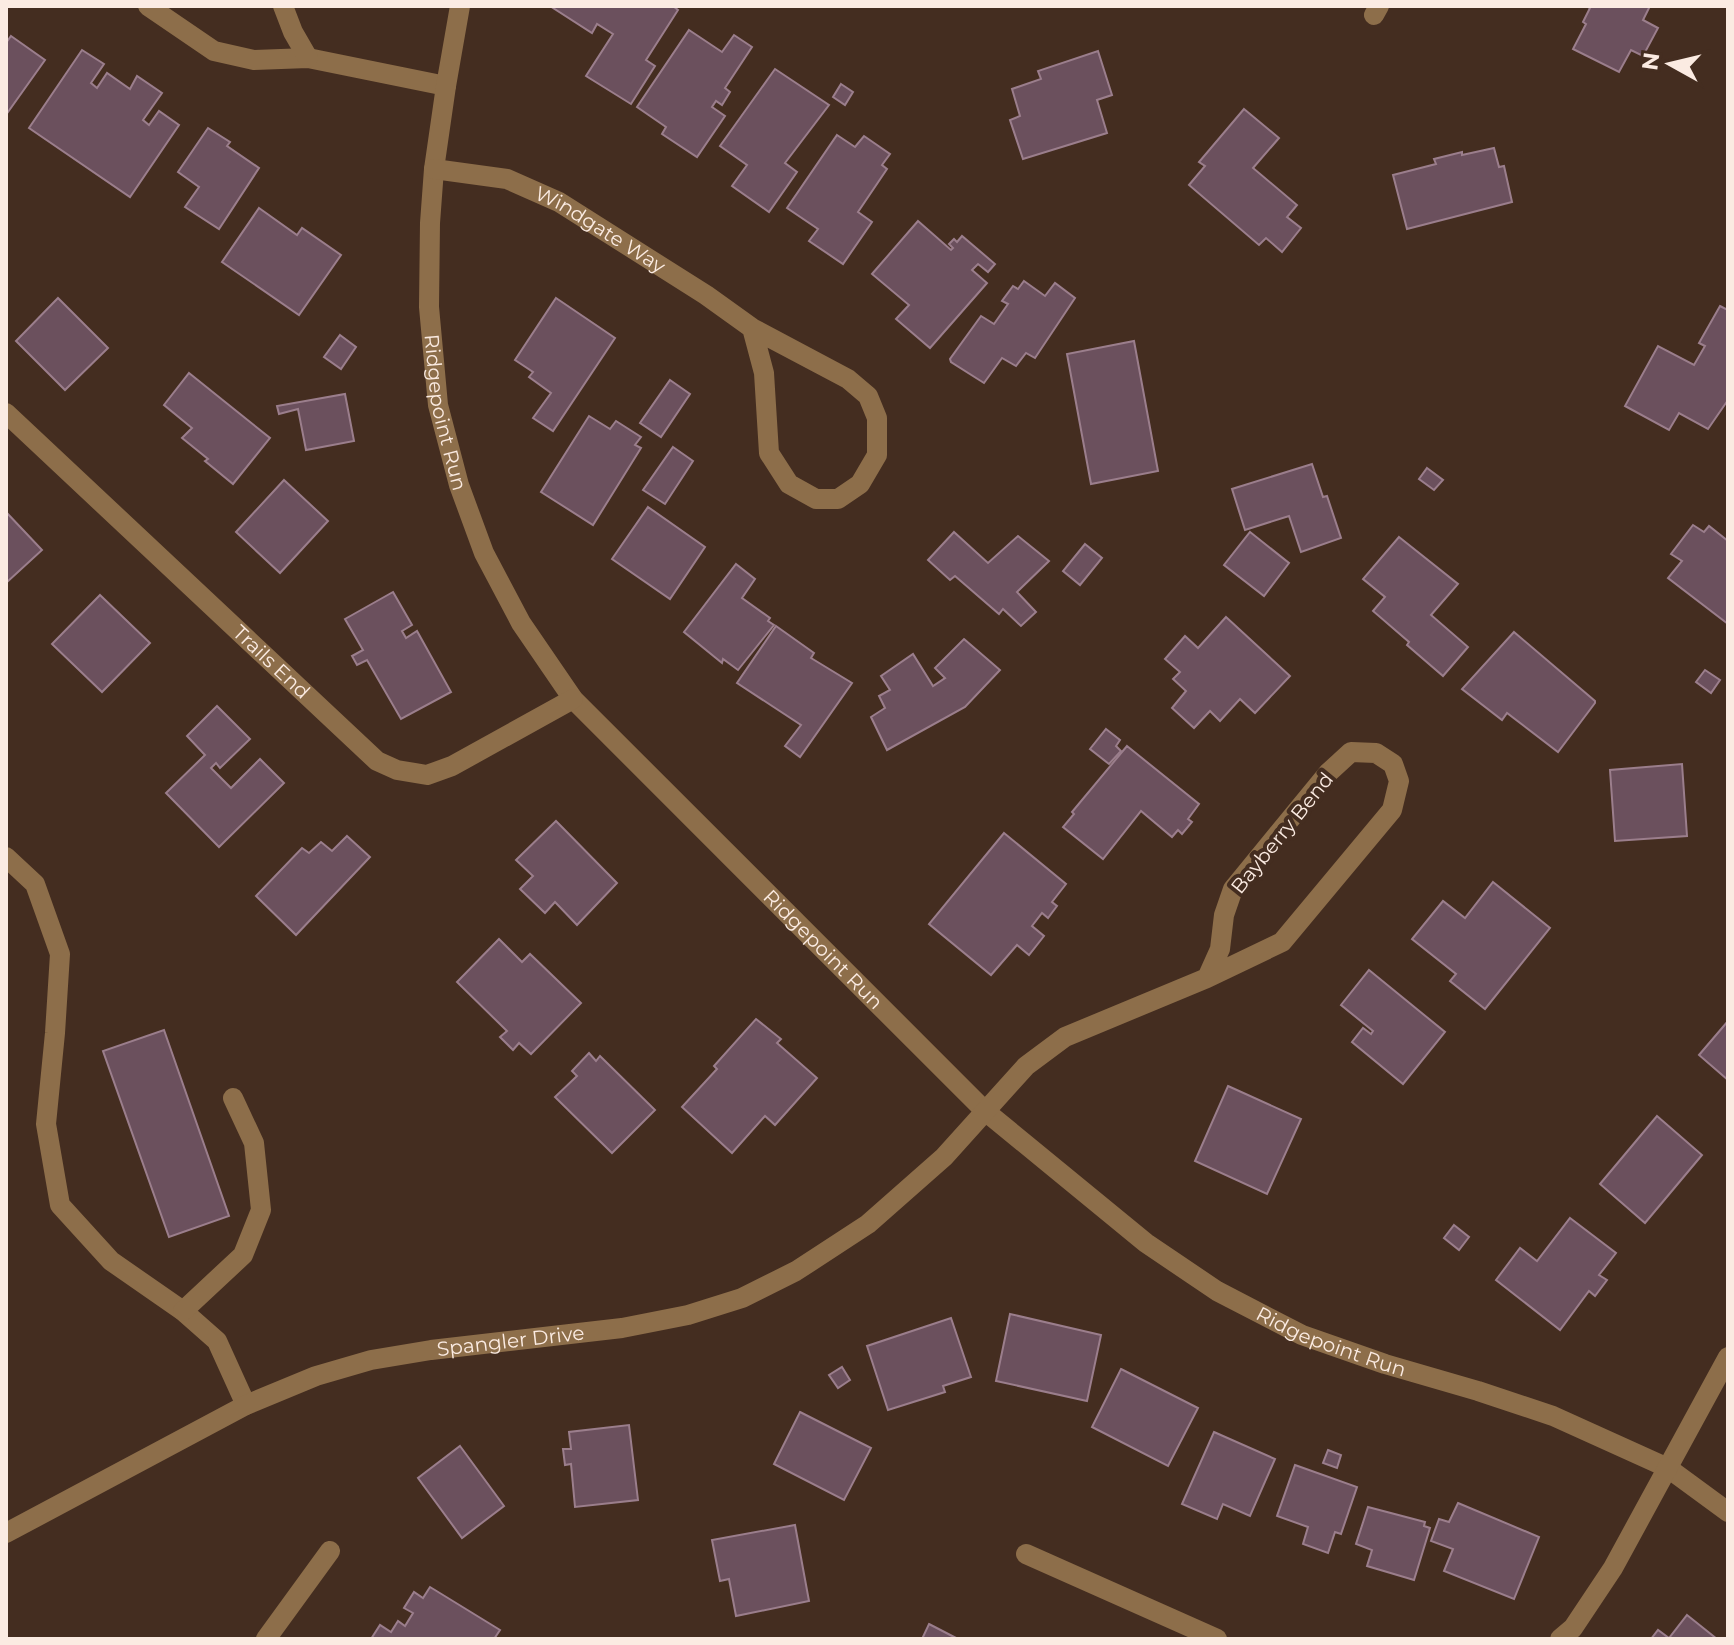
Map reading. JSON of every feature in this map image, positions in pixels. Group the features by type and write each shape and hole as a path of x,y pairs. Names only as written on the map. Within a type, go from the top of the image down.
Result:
{"street":[{"path":"148,6 214,51 254,60 308,58 446,86"},
{"path":"283,6 308,58"},
{"name":"Ridgepoint Run","path":"460,6 434,169 430,223 429,307 438,405 459,485 484,553 521,623 573,699 985,1111 1146,1243 1217,1291 1302,1335 1553,1416 1668,1468 1728,1512"},
{"name":"Windgate Way","path":"434,169 507,179 559,202 706,295 752,328 848,379 868,396 877,418 877,455 860,484 838,499 816,499 789,484 769,453 764,373 752,328"},
{"name":"Trails End","path":"6,413 377,761 397,770 427,775 452,766 573,699"},
{"name":"Bayberry Bend","path":"985,1111 1026,1066 1065,1037 1207,978 1282,942 1392,810 1399,781 1393,764 1376,753 1351,752 1328,773 1233,889 1224,915 1220,949 1207,978"},
{"path":"6,857 35,884 60,954 46,1124 60,1205 111,1261 183,1311 217,1341 246,1405"},
{"path":"183,1311 243,1255 261,1210 254,1143 233,1098"},
{"name":"Spangler Drive","path":"6,1533 246,1405 316,1376 371,1360 431,1350 622,1328 688,1315 742,1298 796,1271 868,1224 944,1157 985,1111"},
{"path":"1560,1639 1573,1628 1613,1568 1728,1357"},
{"path":"266,1639 330,1551"},
{"path":"1026,1554 1217,1639"}],"building":[{"path":"550,6 673,6 678,10 646,60 655,66 631,104 586,76 613,34 597,24 592,33"},
{"path":"1586,6 1650,6 1643,20 1658,28 1643,56 1631,50 1619,72 1573,49 1586,24 1583,22 1590,8"},
{"path":"689,30 722,52 734,35 752,47 725,88 730,92 722,105 716,101 712,107 725,116 697,157 662,134 666,127 637,107"},
{"path":"11,36 45,60 8,112 6,43"},
{"path":"82,50 104,64 91,83 97,88 107,73 130,89 137,76 162,93 143,120 149,125 159,111 179,125 130,197 29,128"},
{"path":"1098,51 1112,95 1097,100 1107,133 1023,159 1010,120 1020,116 1012,89 1041,79 1038,71"},
{"path":"775,69 829,105 785,163 797,172 769,212 732,186 747,165 720,146"},
{"path":"841,84 853,92 845,105 833,97"},
{"path":"1244,109 1279,138 1253,168 1297,205 1287,217 1301,228 1282,252 1266,238 1259,245 1189,185 1205,166 1199,162"},
{"path":"208,128 230,142 227,146 259,168 219,229 185,207 199,187 178,172"},
{"path":"837,135 855,147 864,136 890,154 882,165 887,169 858,212 872,222 843,264 809,241 818,229 787,208"},
{"path":"1494,148 1499,167 1504,166 1512,202 1407,229 1393,175 1436,164 1434,159"},
{"path":"259,208 297,235 302,228 341,255 299,315 222,262"},
{"path":"918,221 951,250 953,248 949,244 954,239 957,242 962,236 995,264 988,272 978,264 972,270 987,283 930,348 896,319 909,305 872,274"},
{"path":"1024,281 1045,296 1055,283 1075,298 1035,358 1026,353 1016,366 1002,358 984,383 950,359 981,316 994,324 1008,304 1002,301 1013,286 1018,289"},
{"path":"58,298 108,348 65,390 16,341"},
{"path":"556,298 615,338 553,431 533,418 551,393 529,377 533,372 515,360"},
{"path":"1720,306 1728,310 1728,400 1708,429 1679,413 1669,430 1625,406 1658,346 1694,365 1705,346 1699,343"},
{"path":"340,335 356,347 341,369 324,357"},
{"path":"1134,341 1158,471 1091,484 1067,354"},
{"path":"189,373 270,438 233,484 182,438 192,428 164,405"},
{"path":"670,380 690,394 661,437 640,423"},
{"path":"345,394 354,441 306,450 298,409 279,414 277,406"},
{"path":"589,416 610,429 616,421 641,437 635,445 641,448 593,525 541,492"},
{"path":"673,447 693,461 665,504 643,490"},
{"path":"1312,464 1341,538 1301,552 1289,516 1245,530 1232,489"},
{"path":"1427,468 1443,480 1434,490 1419,479"},
{"path":"284,480 328,521 280,573 236,532"},
{"path":"648,507 705,547 670,599 612,559"},
{"path":"6,512 42,550 6,583"},
{"path":"1693,525 1704,532 1709,526 1728,541 1728,624 1668,578 1682,561 1671,554"},
{"path":"954,532 988,563 1018,536 1049,561 1017,592 1036,612 1021,626 1003,609 999,614 955,576 950,580 928,560"},
{"path":"1250,532 1289,563 1264,596 1224,565"},
{"path":"1399,537 1458,584 1431,615 1468,647 1443,676 1373,611 1385,597 1363,579"},
{"path":"1085,544 1102,558 1080,585 1063,571"},
{"path":"736,564 755,579 742,598 770,618 768,621 774,625 738,670 723,659 722,663 684,632"},
{"path":"393,592 412,625 402,631 406,638 417,631 451,692 401,719 367,660 357,665 352,656 363,650 345,619"},
{"path":"100,595 150,643 102,692 52,644"},
{"path":"1226,617 1290,676 1255,713 1240,699 1220,721 1210,711 1194,728 1172,708 1186,691 1173,679 1180,672 1165,659 1185,636 1198,648"},
{"path":"776,626 814,653 811,658 852,683 800,757 785,746 801,725 737,683"},
{"path":"1514,632 1595,701 1558,752 1507,713 1502,720 1462,689"},
{"path":"964,639 1000,670 965,707 887,750 871,717 885,708 879,696 890,690 881,676 913,654 933,686 945,678 935,668"},
{"path":"1705,670 1720,680 1711,693 1696,682"},
{"path":"217,706 250,739 220,768 216,763 211,768 231,788 260,759 284,783 219,847 166,793 205,755 187,736"},
{"path":"1106,729 1120,740 1116,746 1121,751 1109,764 1090,749"},
{"path":"1127,746 1199,804 1188,819 1192,822 1182,834 1178,830 1172,837 1141,811 1103,859 1063,827"},
{"path":"1682,764 1687,836 1615,841 1610,770"},
{"path":"556,821 617,883 577,925 555,902 545,913 520,889 533,876 516,860"},
{"path":"1004,833 1066,884 1052,902 1057,906 1048,918 1042,913 1032,926 1044,936 1029,955 1017,945 991,975 929,924"},
{"path":"347,836 370,857 296,935 256,896 302,848 309,853 321,842 332,851"},
{"path":"1493,882 1550,928 1485,1009 1450,981 1456,974 1412,939 1443,901 1465,918"},
{"path":"499,939 522,962 530,954 581,1003 531,1054 519,1043 513,1050 500,1037 507,1031 457,982"},
{"path":"1369,970 1445,1032 1403,1084 1352,1042 1363,1028 1371,1034 1373,1031 1341,1005"},
{"path":"756,1019 781,1039 777,1043 817,1078 775,1125 765,1116 732,1153 682,1107"},
{"path":"1728,1021 1728,1080 1699,1055"},
{"path":"164,1030 229,1216 169,1237 103,1051"},
{"path":"589,1053 596,1061 600,1056 655,1110 612,1153 555,1097 577,1076 572,1071"},
{"path":"1228,1086 1301,1119 1267,1194 1195,1161"},
{"path":"1657,1116 1702,1155 1645,1223 1600,1184"},
{"path":"1570,1218 1616,1253 1599,1275 1607,1280 1595,1296 1589,1291 1560,1330 1496,1280 1520,1248 1537,1261"},
{"path":"1454,1225 1469,1237 1459,1250 1444,1238"},
{"path":"1010,1314 1101,1335 1087,1401 996,1381"},
{"path":"951,1318 971,1377 943,1386 945,1392 888,1410 867,1346"},
{"path":"842,1367 850,1380 838,1388 829,1375"},
{"path":"1121,1369 1198,1408 1168,1466 1092,1427"},
{"path":"800,1412 871,1448 844,1500 774,1464"},
{"path":"629,1425 638,1500 575,1507 571,1464 565,1465 563,1449 571,1449 569,1432"},
{"path":"1214,1432 1275,1459 1250,1516 1223,1504 1217,1519 1182,1504"},
{"path":"460,1446 504,1506 462,1538 418,1478"},
{"path":"1328,1450 1341,1455 1337,1468 1323,1463"},
{"path":"1295,1465 1357,1487 1341,1534 1335,1532 1328,1553 1303,1544 1308,1527 1277,1516"},
{"path":"1458,1503 1539,1537 1514,1599 1444,1571 1453,1549 1431,1541 1439,1519 1449,1522"},
{"path":"1368,1507 1425,1522 1424,1526 1430,1528 1414,1580 1367,1566 1372,1550 1356,1544"},
{"path":"795,1525 809,1601 736,1616 729,1579 720,1581 712,1540"},
{"path":"430,1587 500,1630 494,1639 371,1639 380,1625 391,1632 398,1621 405,1626 413,1613 404,1608 414,1592 423,1598"},
{"path":"1687,1615 1717,1639 1651,1639 1658,1630 1669,1638"},
{"path":"929,1624 958,1639 922,1639"}]}
